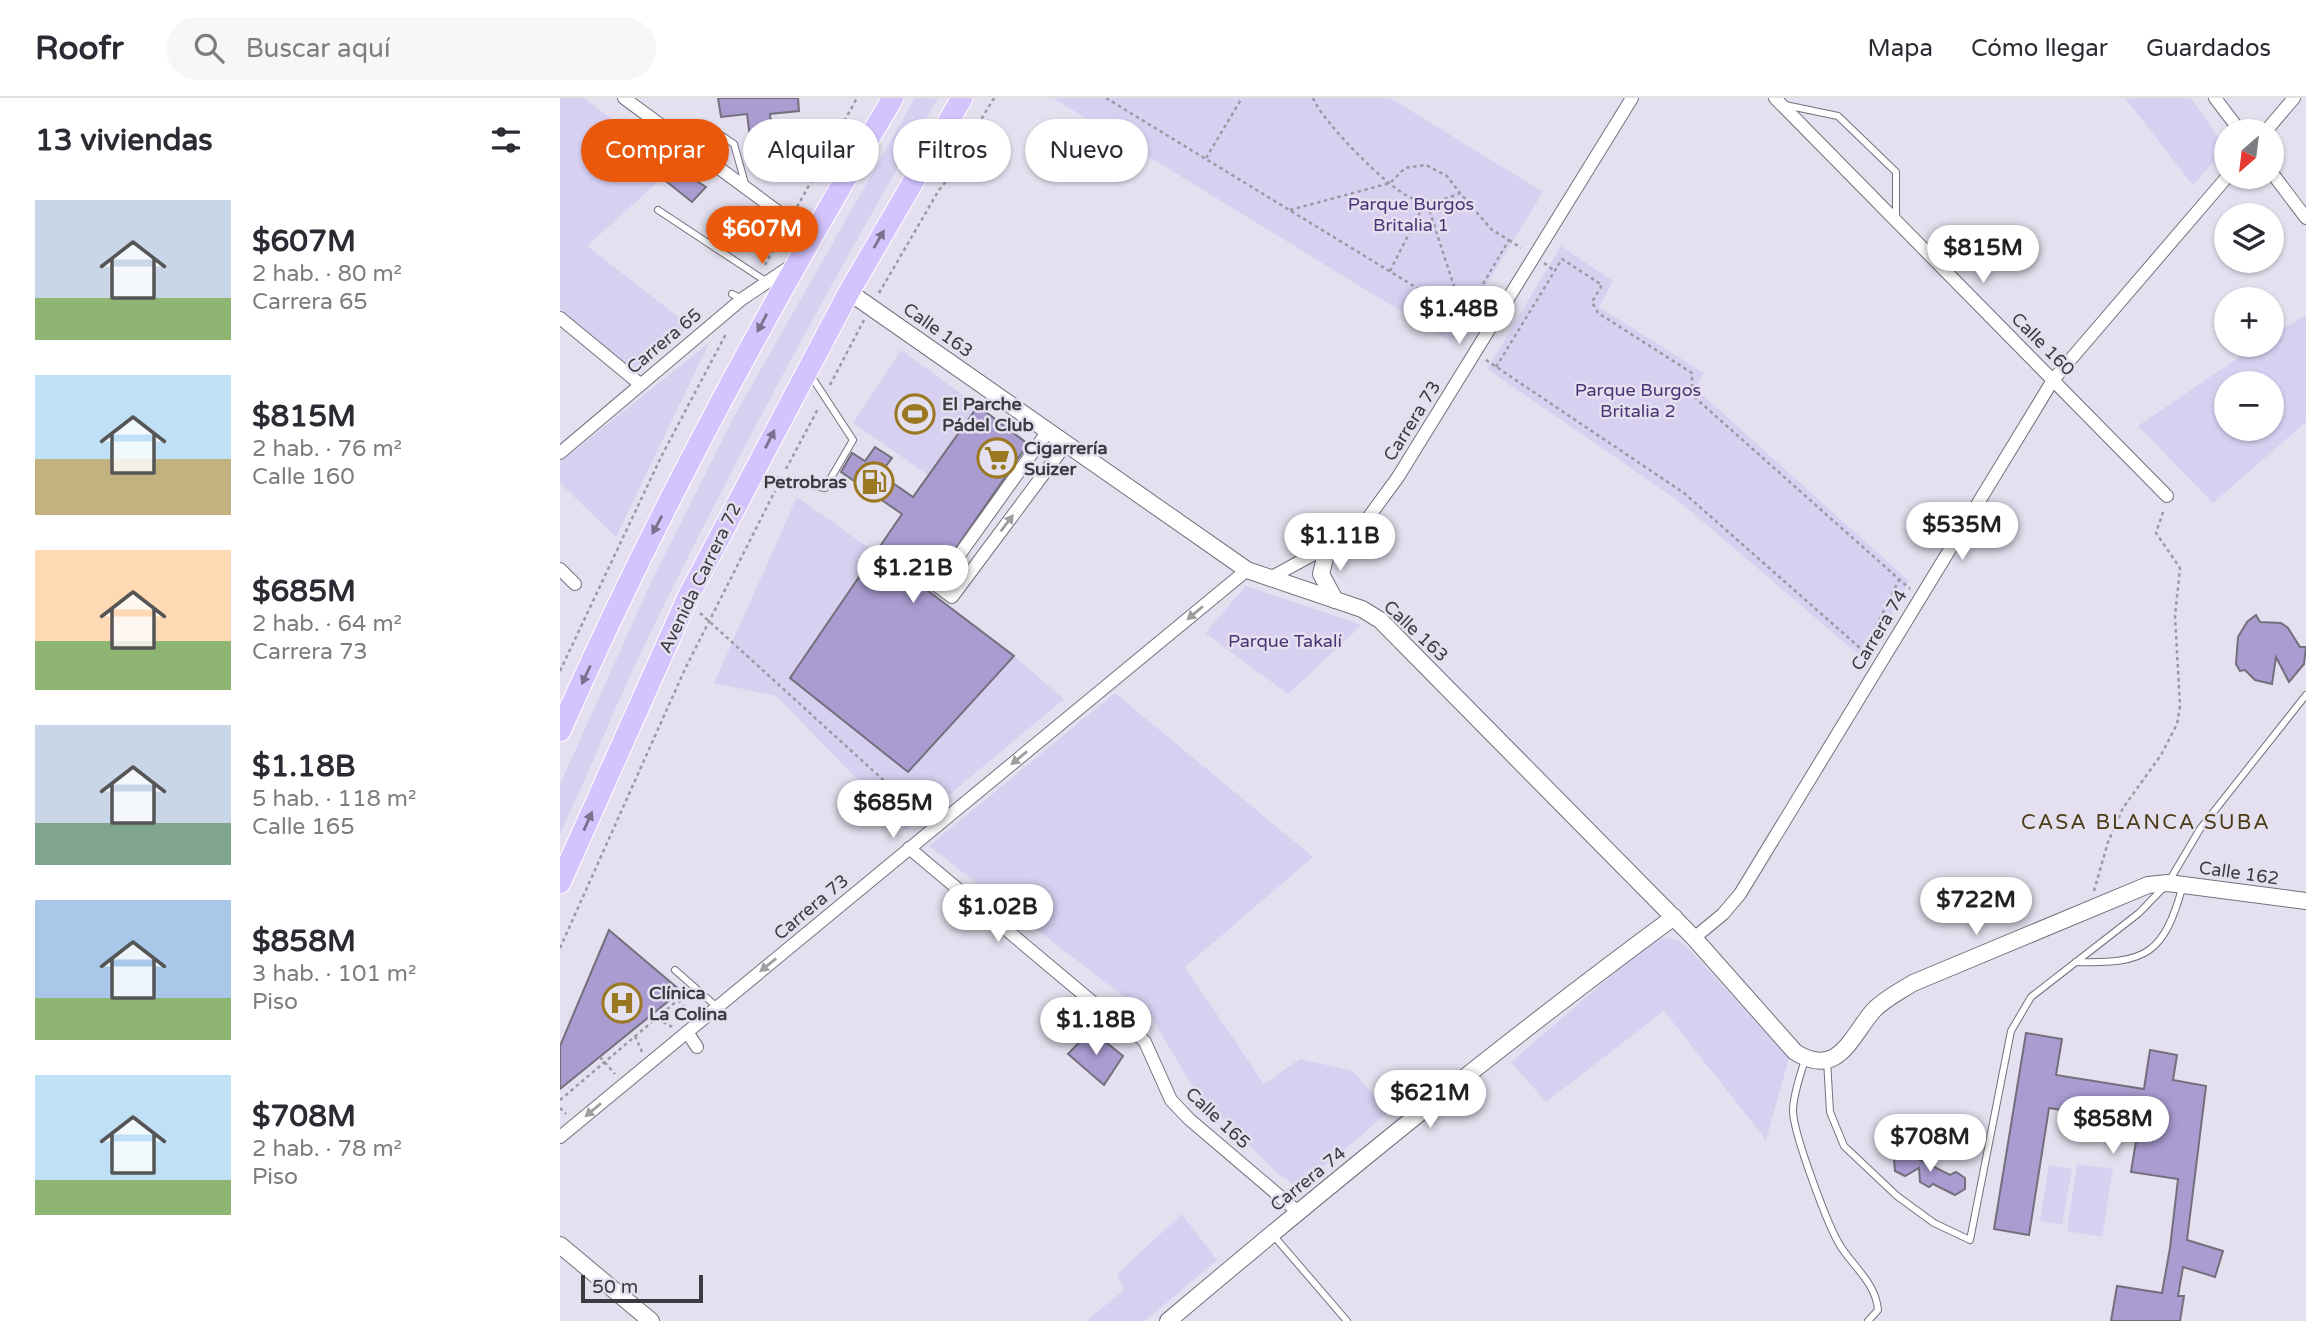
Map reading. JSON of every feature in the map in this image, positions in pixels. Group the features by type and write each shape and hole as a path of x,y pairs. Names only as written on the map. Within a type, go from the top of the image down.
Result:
{"highway":[{"path":"560,731 646,546 795,264 893,98"},
{"name":"Avenida Carrera 72","path":"560,883 687,601 849,292 962,98"}],"street":[{"path":"624,98 811,236"},
{"name":"Carrera 73","path":"1270,578 1360,529 1398,477 1632,98"},
{"path":"2215,98 2231,119"},
{"path":"2276,119 2294,98"},
{"name":"Calle 160","path":"1778,101 2167,496"},
{"name":"Carrera 74","path":"1694,938 1723,914 1740,894 2053,380 2217,189"},
{"path":"2284,189 2306,218"},
{"name":"Carrera 65","path":"560,453 737,296 763,279 795,264"},
{"name":"Calle 163","path":"849,292 1247,570 1362,609 1394,633 1674,917 1795,1052 1805,1059"},
{"path":"560,318 640,384"},
{"path":"1048,431 937,586 951,597 1066,444"},
{"path":"1018,473 1035,485"},
{"path":"1328,547 1321,574 1335,600"},
{"path":"560,569 575,584"},
{"name":"Carrera 73","path":"560,1137 681,1030 717,1007 1247,570"},
{"name":"Calle 165","path":"909,848 1108,1015 1134,1031 1151,1052 1171,1100 1189,1119 1297,1211"},
{"path":"1805,1059 1827,1060 1844,1050 1885,999 1913,984 2148,885 2175,884"},
{"name":"Calle 162","path":"2175,884 2306,901"},
{"name":"Carrera 74","path":"1168,1321 1297,1211 1544,1015 1674,917"},
{"path":"681,1030 697,1047"},
{"path":"560,1245 644,1318"}],"lane":[{"path":"1778,101 1838,116 1897,170 1896,221"},
{"path":"729,141 734,144 740,159 746,188"},
{"path":"658,210 763,279"},
{"path":"751,477 825,488 853,440 807,369"},
{"path":"2076,962 2120,960 2144,955 2157,946 2170,928 2175,884 2200,829 2306,695"},
{"path":"1827,1060 1830,1112 1844,1146 1897,1196 1934,1223 1970,1240 2011,1031 2031,997 2175,884"},
{"path":"676,970 717,1007"},
{"path":"1805,1059 1793,1111 1825,1215 1840,1246 1869,1283 1877,1302 1878,1310 1868,1321"},
{"path":"1272,1234 1347,1321"}],"path":[{"path":"763,279 789,220 857,98"},
{"path":"560,948 709,621 780,480 871,306 939,190 962,162 969,140 995,98"},
{"path":"1106,98 1488,331"},
{"path":"1206,159 1242,98"},
{"path":"1313,98 1357,153 1390,183 1412,198 1443,201 1460,193"},
{"path":"1290,210 1390,183 1405,168 1426,165 1447,176 1492,230 1509,240 1464,317"},
{"path":"1390,271 1426,200"},
{"path":"1426,200 1464,317"},
{"path":"1496,366 1562,259 1602,285 1592,302 1598,313 1692,373 1692,395 1920,599"},
{"path":"561,667 661,457 730,328"},
{"path":"1475,352 1684,493 1879,665"},
{"path":"2089,908 2108,842 2123,808 2161,755 2177,724 2180,706 2175,616 2180,568 2155,533 2162,520 2167,496"},
{"path":"1864,651 1899,580"},
{"path":"687,601 935,827"},
{"path":"560,1100 685,994"},
{"path":"678,1000 692,1015"},
{"path":"651,1015 681,1030"},
{"path":"635,1037 643,1055"},
{"path":"600,1057 617,1076"},
{"path":"560,1108 569,1116"}],"green space":[{"path":"560,98 584,98 611,119 581,119 581,182 657,182 587,246 690,326 635,371 560,309"},
{"path":"915,98 938,98 926,119 903,119"},
{"name":"Parque Burgos Britalia 1","path":"1053,98 1390,98 1543,192 1451,342 1148,156 1148,119 1087,119"},
{"path":"2125,98 2191,98 2214,131 2214,161 2193,185"},
{"path":"893,137 893,177 824,298 681,571 560,834 560,784 652,580 736,413 867,182 879,182 879,161"},
{"name":"Parque Burgos Britalia 2","path":"1561,246 1613,281 1599,307 1704,373 1696,389 1909,581 1867,662 1680,502 1487,369"},
{"path":"2306,315 2306,422 2213,503 2138,426 2214,374 2214,441 2284,441 2284,371 2219,371 2239,357 2284,357 2284,328"},
{"path":"709,343 616,537 560,483 560,462"},
{"name":"El Parche Pádel Club","path":"901,350 978,406 928,475 853,423"},
{"path":"797,497 876,553 790,678 907,772 1014,656 1064,699 907,830 776,696 714,683"},
{"name":"Parque Takalí","path":"1246,586 1362,625 1288,694 1205,633"},
{"path":"1115,693 1313,857 1185,967 1264,1084 1300,1059 1353,1071 1388,1113 1298,1188 1275,1171 1197,1094 1143,1003 1137,1007 929,846"},
{"path":"1657,939 1678,940 1689,949 1789,1058 1766,1140 1664,1011 1546,1102 1511,1062 1648,944"},
{"path":"2077,1164 2113,1169 2102,1237 2067,1231"},
{"path":"2049,1165 2072,1169 2062,1225 2040,1221"},
{"path":"1182,1214 1217,1260 1145,1321 1086,1321 1124,1290 1117,1274"}],"building":[{"path":"718,98 798,98 799,111 770,114 771,119 748,119 747,114 721,117"},
{"path":"667,182 698,182 706,187 692,202"},
{"path":"978,406 1028,444 927,590 1014,656 908,772 790,678 902,514 841,472 852,453 865,461 875,447 892,458 880,474 913,497"},
{"path":"2256,615 2260,622 2281,623 2288,628 2300,647 2306,647 2304,664 2289,682 2276,657 2272,684 2255,680 2245,670 2240,671 2236,664 2238,637 2247,622"},
{"name":"Clínica La Colina","path":"609,930 681,991 560,1089 560,1046"},
{"path":"1091,1030 1123,1056 1104,1085 1068,1054"},
{"path":"2026,1033 2062,1039 2056,1075 2144,1089 2150,1050 2177,1055 2173,1080 2206,1086 2187,1240 2223,1251 2215,1277 2183,1267 2178,1296 2184,1296 2180,1321 2111,1321 2117,1286 2162,1293 2170,1248 2178,1179 2131,1172 2139,1123 2049,1108 2029,1235 1994,1229"},
{"path":"1906,1153 1950,1175 1956,1172 1965,1178 1965,1189 1955,1195 1933,1184 1929,1187 1920,1182 1919,1168 1905,1176 1895,1171 1894,1159"}],"place":[{"name":"El Parche Pádel Club","path":"915,414"},
{"name":"Cigarrería Suizer","path":"997,458"},
{"name":"Petrobras","path":"874,482"},
{"name":"Clínica La Colina","path":"622,1003"}],"district":[{"name":"CASA BLANCA SUBA","path":"2146,822"}]}
